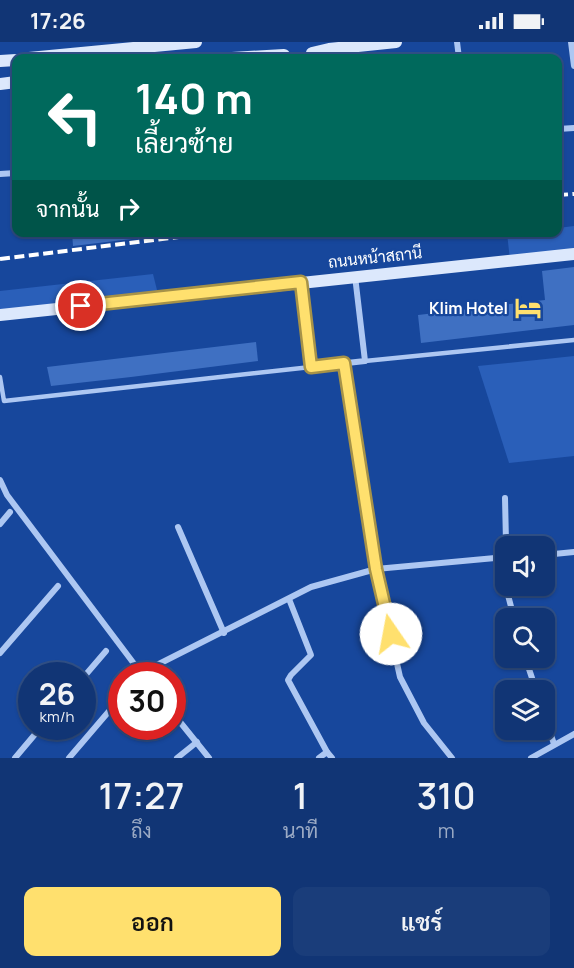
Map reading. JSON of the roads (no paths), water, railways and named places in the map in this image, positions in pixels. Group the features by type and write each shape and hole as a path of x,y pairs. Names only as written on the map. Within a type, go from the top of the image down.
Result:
{"street":[{"path":"63,54 138,45 196,42"},
{"path":"312,53 396,42"},
{"path":"571,42 574,66"},
{"name":"ถนนหน้าสถานี","path":"0,315 574,254"},
{"path":"301,282 311,367 365,361 355,276"},
{"path":"344,363 376,569 400,677 424,723 452,758"},
{"path":"0,480 7,495 132,662"},
{"path":"505,498 506,536"},
{"path":"0,524 10,512"},
{"path":"178,527 224,633"},
{"path":"555,554 574,552"},
{"path":"165,662 311,587 376,569 495,558"},
{"path":"0,654 58,586"},
{"path":"290,599 311,656 288,680 329,755 319,758"},
{"path":"96,662 106,651"},
{"path":"69,758 108,712"},
{"path":"186,729 209,758"},
{"path":"531,758 574,734"},
{"path":"15,758 30,740"},
{"path":"553,740 554,744"},
{"path":"177,758 197,742"}],"lane":[{"path":"365,361 574,340"},
{"path":"0,377 2,401 311,367"}],"railway":[{"path":"562,195 574,194"},
{"path":"0,259 178,237"}],"place":[{"name":"Klim Hotel","path":"528,308"}]}
